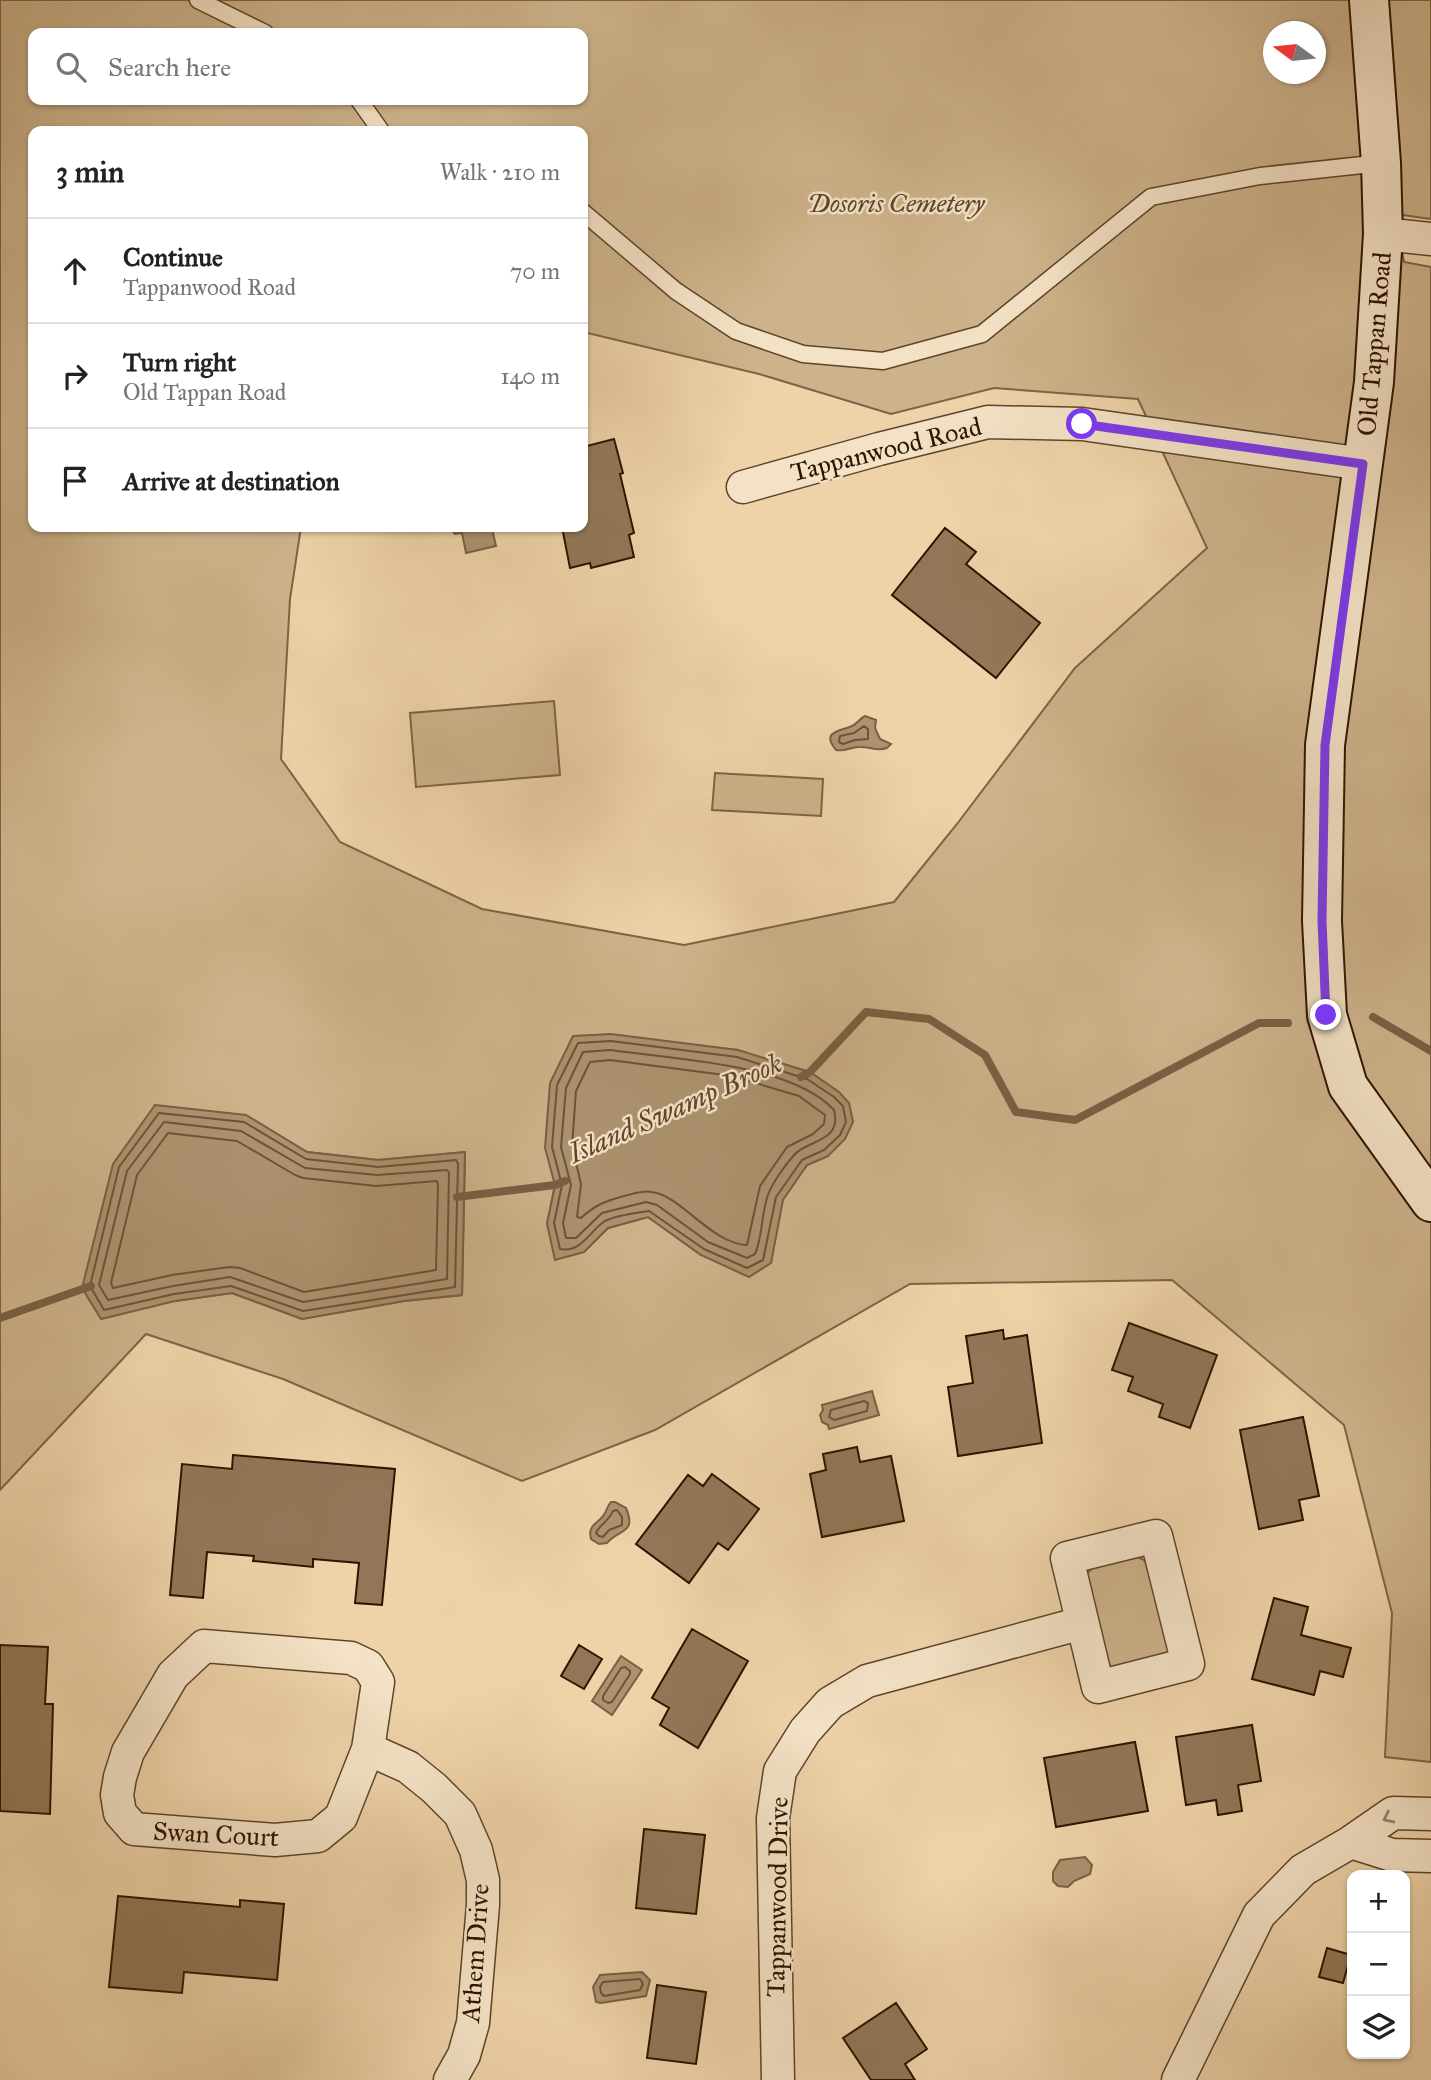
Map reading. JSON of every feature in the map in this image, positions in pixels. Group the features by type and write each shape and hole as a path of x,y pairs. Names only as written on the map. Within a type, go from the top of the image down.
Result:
{"street":[{"name":"Old Tappan Road","path":"1369,0 1381,163 1383,234 1374,382 1325,745 1322,921 1326,1015 1348,1086 1431,1202"},
{"path":"1383,234 1431,239"},
{"name":"Tappanwood Road","path":"743,487 988,422 1082,424 1363,464"},
{"path":"1156,1536 1188,1664 1098,1687 1082,1623 1067,1558 1156,1536"},
{"name":"Tappanwood Drive","path":"778,2080 773,1818 780,1772 805,1731 830,1703 867,1681 1082,1623"},
{"name":"Swan Court","path":"204,1646 351,1658 368,1666 378,1682 368,1749 341,1816 318,1836 275,1840 134,1829 120,1813 117,1795 128,1752 173,1675 204,1646"},
{"name":"Athem Drive","path":"368,1749 408,1767 433,1788 460,1814 476,1850 483,1880 483,1905 473,2023 464,2055 450,2080"},
{"path":"1178,2080 1259,1914 1303,1870 1393,1813 1431,1814"},
{"path":"1351,1842 1392,1855 1431,1856"}],"lane":[{"path":"198,0 255,28"},
{"path":"363,105 377,126"},
{"path":"588,216 676,291 736,331 803,354 883,361 982,334 1151,197 1260,176 1381,163"}],"green space":[{"name":"Dosoris Cemetery","path":"0,0 1431,0 1431,219 1395,214 1404,262 1431,267 1431,1762 1385,1757 1392,1613 1344,1425 1172,1280 910,1284 655,1430 522,1481 283,1379 146,1334 0,1490","holes":["28,126 588,126 588,333 759,374 891,414 994,388 1138,399 1207,548 1075,668 957,824 894,902 684,945 482,909 340,842 281,759 290,599 300,532 28,532","680,1044 738,1050 828,1156 807,1165 782,1200 771,1263 701,1255 648,1217 608,1228 584,1252 547,1224 555,1185","246,1115 307,1152 378,1160 465,1152 462,1295 404,1301 302,1319 232,1293 175,1301"]},
{"path":"554,701 560,775 416,787 410,713"},
{"path":"715,773 823,779 821,816 712,810"},
{"path":"1138,1557 1144,1560 1148,1567 1170,1654 1109,1669 1086,1575 1095,1565"}],"water":[{"path":"453,532 493,532 496,546 466,553 462,533"},
{"path":"865,716 876,720 875,728 880,739 891,744 883,749 856,747 836,750 830,739 831,735 852,726"},
{"path":"611,1034 738,1050 810,1072 839,1092 849,1103 853,1122 845,1139 828,1156 807,1165 783,1200 771,1263 749,1277 701,1255 648,1217 608,1228 584,1252 555,1260 547,1224 555,1185 545,1148 550,1083 573,1036"},
{"path":"155,1105 246,1115 307,1152 378,1160 465,1152 462,1295 404,1301 302,1319 232,1293 175,1301 101,1319 82,1288 113,1164"},
{"path":"872,1391 879,1415 829,1429 828,1425 822,1422 822,1405"},
{"path":"611,1502 626,1508 629,1516 628,1527 607,1543 599,1544 591,1539 591,1530 603,1517"},
{"path":"621,1656 642,1670 612,1715 592,1701"},
{"path":"1085,1857 1092,1865 1090,1874 1074,1881 1068,1887 1058,1886 1053,1881 1053,1872 1060,1860"},
{"path":"642,1972 650,1980 646,1996 596,2002 593,1987 600,1975"}],"building":[{"path":"614,439 634,533 629,535 634,557 591,568 590,563 570,568 563,532 588,532 588,446"},
{"path":"945,528 976,552 966,564 1040,623 996,678 892,595"},
{"path":"1129,1323 1217,1355 1190,1428 1159,1417 1163,1404 1128,1391 1133,1377 1112,1370"},
{"path":"1003,1330 1004,1339 1027,1335 1042,1443 958,1456 948,1387 973,1383 966,1336"},
{"path":"1303,1417 1319,1496 1299,1500 1303,1520 1259,1529 1240,1430"},
{"path":"857,1447 860,1462 891,1456 904,1521 822,1537 810,1474 826,1470 823,1454"},
{"path":"233,1455 395,1469 382,1605 355,1603 359,1563 313,1559 313,1567 253,1561 254,1556 207,1552 203,1598 170,1595 182,1464 232,1469"},
{"path":"712,1474 759,1509 728,1550 718,1543 689,1583 636,1544 688,1475 703,1486"},
{"path":"1274,1598 1308,1607 1301,1635 1351,1648 1343,1677 1320,1671 1314,1695 1252,1679"},
{"path":"692,1629 748,1661 698,1748 660,1725 669,1708 652,1698"},
{"path":"0,1645 48,1647 45,1704 53,1704 50,1814 0,1811"},
{"path":"579,1645 602,1659 584,1689 561,1676"},
{"path":"1252,1725 1261,1781 1238,1785 1242,1811 1218,1815 1216,1800 1186,1805 1176,1737"},
{"path":"1135,1742 1148,1811 1056,1827 1044,1758"},
{"path":"644,1829 705,1835 696,1914 636,1908"},
{"path":"118,1896 240,1907 240,1900 284,1904 277,1980 184,1972 182,1993 109,1987"},
{"path":"1327,1948 1347,1954 1343,1983 1319,1977"},
{"path":"657,1985 706,1992 696,2064 647,2058"},
{"path":"896,2003 927,2049 905,2064 915,2080 871,2080 843,2038"}],"waterway":[{"name":"Island Swamp Brook","path":"801,1077 810,1072 866,1012 929,1019 985,1055 1016,1112 1075,1120 1259,1023 1288,1023"},
{"name":"Island Swamp Brook","path":"1373,1017 1431,1051"},
{"name":"Island Swamp Brook","path":"457,1197 555,1185 565,1181"},
{"name":"Island Swamp Brook","path":"0,1318 91,1286"}],"route":[{"path":"1082,424 1363,464 1325,745 1322,921 1326,1015"}]}
